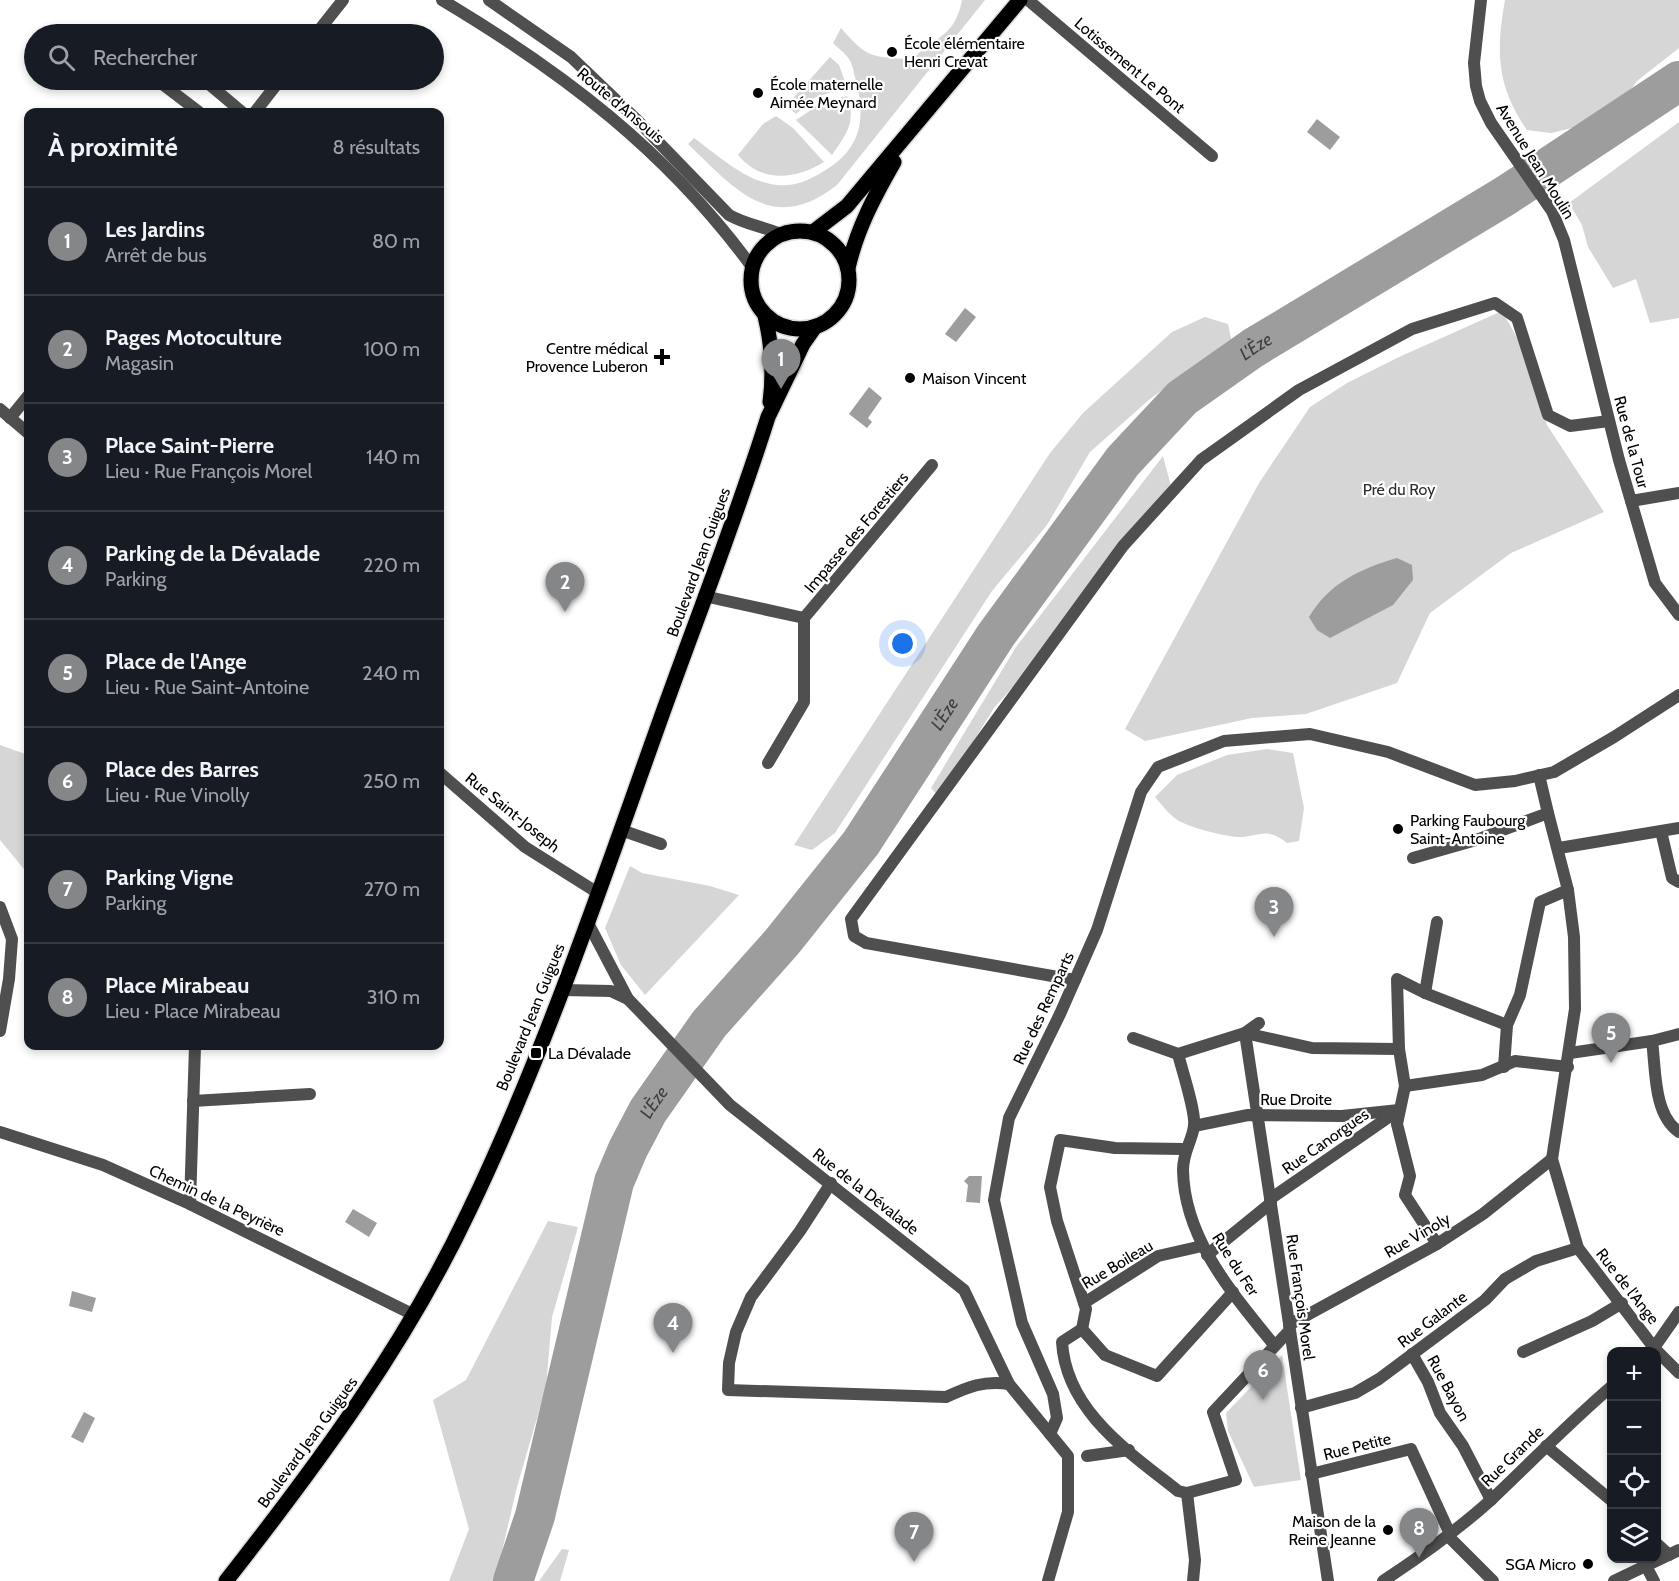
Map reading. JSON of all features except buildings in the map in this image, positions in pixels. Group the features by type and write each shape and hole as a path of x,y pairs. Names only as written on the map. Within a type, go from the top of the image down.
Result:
{"main road":[{"path":"813,232 847,206 1020,0"},
{"path":"848,268 836,246 813,232 791,231 780,234 768,242 752,267 752,293 765,316 789,328 815,327 828,320 839,310 849,283 848,268 855,237 909,134"},
{"name":"Boulevard Jean Guigues","path":"765,316 771,344 773,372 768,417"},
{"name":"Boulevard Jean Guigues","path":"226,1581 357,1405 412,1314 467,1215 562,990 768,417 803,344 815,327"}],"street":[{"path":"324,24 343,0"},
{"name":"Route d'Ansouis","path":"442,0 554,71 625,129 683,182 725,229 752,267"},
{"name":"Route d'Ansouis","path":"489,0 571,57 636,119 729,215 747,225 767,228 780,234"},
{"name":"Lotissement Le Pont","path":"1028,0 1212,156"},
{"name":"Avenue Jean Moulin","path":"1481,0 1474,63 1480,101 1491,123 1552,211 1572,268"},
{"path":"170,90 194,108"},
{"path":"216,90 237,108"},
{"path":"258,108 272,90"},
{"name":"Rue de la Tour","path":"1572,268 1609,421 1654,583 1679,615"},
{"path":"1075,980 866,943 854,936 851,919 1123,546 1201,460 1299,390 1412,329 1495,303 1517,318 1548,415 1570,426 1609,421"},
{"path":"24,399 4,415 24,430"},
{"name":"Impasse des Forestiers","path":"768,763 804,702 804,618 932,465"},
{"path":"1631,501 1679,493"},
{"name":"Impasse des Forestiers","path":"704,596 804,618"},
{"path":"1539,775 1554,771 1614,737 1679,694"},
{"name":"Rue des Remparts","path":"1050,1434 1057,1418 1053,1394 1022,1323 994,1200 1009,1118 1097,930 1141,792 1158,767 1224,741 1310,734 1388,752 1475,785 1539,775"},
{"name":"Rue de l'Ange","path":"1539,775 1559,848 1568,890 1574,937 1575,1010 1552,1159 1578,1248 1622,1303 1651,1347"},
{"name":"Rue Saint-Joseph","path":"444,777 525,848 598,893"},
{"path":"1413,858 1476,840 1548,813"},
{"path":"1559,848 1679,828"},
{"path":"621,830 661,844"},
{"path":"1661,831 1672,878 1679,882"},
{"path":"1504,1067 1507,1025 1520,995 1540,902 1568,890"},
{"path":"0,907 12,939 9,979 0,1031"},
{"name":"Rue de la Dévalade","path":"587,921 628,999 730,1105 964,1290 1009,1384 1050,1434"},
{"path":"1425,993 1437,922"},
{"path":"1437,1244 1405,1195 1410,1176 1397,1124 1405,1086 1399,1049 1397,979 1425,993 1507,1025"},
{"path":"562,990 611,991 628,999"},
{"path":"1133,1038 1178,1054 1245,1033 1258,1023"},
{"path":"1245,1033 1312,1048 1399,1049"},
{"name":"Rue François Morel","path":"1245,1033 1328,1581"},
{"path":"1570,1053 1653,1041 1679,1034"},
{"path":"1653,1041 1662,1113 1670,1126 1679,1132"},
{"path":"190,1204 195,1050"},
{"path":"1178,1054 1194,1126"},
{"path":"1405,1086 1482,1076 1515,1061 1568,1067"},
{"path":"193,1101 310,1094"},
{"name":"Rue Droite","path":"1194,1126 1232,1117 1342,1116 1399,1110"},
{"name":"Rue Canorgues","path":"1205,1250 1399,1110"},
{"name":"Rue du Fer","path":"1194,1126 1184,1149 1185,1196 1205,1250 1274,1346"},
{"name":"Chemin de la Peyrière","path":"0,1132 103,1165 190,1204 412,1314"},
{"path":"1184,1149 1115,1148 1060,1140 1050,1187 1057,1221 1085,1306 1082,1329 1105,1355 1157,1376 1233,1292"},
{"name":"Rue Vinoly","path":"1187,1493 1236,1480 1213,1412 1289,1328 1437,1244 1483,1214 1552,1159"},
{"path":"831,1183 800,1231 751,1297 736,1332 729,1363 728,1390 946,1397 983,1383 1009,1384"},
{"name":"Rue Galante","path":"1301,1408 1355,1393 1485,1300 1505,1279 1536,1261 1578,1248"},
{"name":"Rue Boileau","path":"1085,1306 1158,1256 1205,1250"},
{"path":"1522,1352 1592,1321 1622,1303"},
{"path":"1655,1347 1679,1312"},
{"path":"1082,1329 1062,1342 1063,1354 1073,1387 1099,1424 1178,1491 1187,1493 1195,1560 1193,1581"},
{"name":"Rue Bayon","path":"1412,1354 1428,1382 1440,1413 1463,1446 1491,1500"},
{"name":"Rue de l'Ange","path":"1661,1357 1679,1373"},
{"name":"Rue Grande","path":"1383,1581 1449,1535 1491,1500 1607,1390"},
{"path":"1048,1581 1068,1512 1070,1479 1068,1456 1050,1434"},
{"path":"1546,1446 1607,1498"},
{"name":"Rue Petite","path":"1311,1474 1411,1449 1449,1535"},
{"path":"1087,1456 1129,1450"},
{"path":"1449,1535 1493,1581"},
{"path":"1614,1581 1674,1552"},
{"path":"1646,1566 1654,1581"}],"green space":[{"path":"962,0 985,0 837,185 814,200 793,206 774,206 756,201 722,177 688,144 694,138 744,174 766,183 790,185 813,177 846,153 858,132 859,95 852,64 833,43 841,28 865,51 879,56 912,60 949,29 959,13"},
{"path":"1505,0 1679,0 1679,48 1637,81 1624,99 1589,124 1551,133 1527,130 1509,98 1501,67 1500,36"},
{"path":"830,57 839,65 847,87 814,98 796,114 787,105"},
{"path":"847,96 851,113 850,120 846,134 832,155 796,120 820,104"},
{"path":"776,116 793,128 824,162 802,172 779,176 757,170 747,164 738,155 763,124"},
{"path":"1679,122 1679,318 1650,323 1636,279 1613,288 1588,247 1582,225 1569,203"},
{"name":"Pré du Roy","path":"1502,311 1525,352 1547,425 1604,512 1511,553 1430,613 1397,683 1306,714 1252,718 1145,741 1125,729 1259,483 1310,407 1347,383 1399,357"},
{"path":"1205,317 1228,324 1233,347 1195,365 1150,399 1090,452 1047,525 992,591 835,833 812,850 794,845 1050,453 1083,413 1172,332"},
{"path":"1163,456 1172,490 1076,616 994,708 939,797 931,788 1016,647"},
{"path":"0,745 24,754 24,869 0,840"},
{"path":"1267,749 1293,753 1304,808 1299,841 1287,843 1270,834 1237,837 1201,829 1176,819 1155,797 1177,775 1227,755"},
{"path":"630,866 642,873 710,886 739,895 645,995 621,965 605,928"},
{"path":"548,1221 578,1227 552,1317 546,1387 517,1487 495,1581 449,1581 469,1529 433,1400 466,1380"},
{"path":"1282,1355 1301,1480 1254,1487 1228,1431 1226,1413"},
{"path":"562,1549 569,1550 560,1581 539,1581"}],"shaded area":[{"path":"1317,119 1340,137 1330,150 1307,132"},
{"path":"965,308 976,317 956,342 945,334"},
{"path":"869,387 882,398 868,418 872,422 867,428 849,414"},
{"path":"1397,558 1412,565 1413,580 1393,605 1330,638 1317,630 1309,617 1317,605 1336,586 1370,567"},
{"path":"969,1176 982,1176 980,1203 966,1202 968,1185 964,1181"},
{"path":"353,1209 377,1223 369,1237 345,1222"},
{"path":"72,1291 96,1298 92,1312 69,1306"},
{"path":"84,1412 95,1418 83,1443 71,1437"}],"waterway":[{"name":"L'Èze","path":"513,1581 535,1516 614,1182 648,1111 709,1024 782,942 861,843 996,635 1123,461 1182,398 1253,348 1505,196 1679,81"}],"place":[{"name":"École élémentaire Henri Crevat","path":"892,52"},
{"name":"École maternelle Aimée Meynard","path":"758,93"},
{"name":"Centre médical Provence Luberon","path":"662,357"},
{"name":"Maison Vincent","path":"910,378"},
{"name":"Les Jardins","path":"781,389"},
{"name":"Pages Motoculture","path":"565,612"},
{"name":"Parking Faubourg Saint-Antoine","path":"1398,829"},
{"name":"Place Saint-Pierre","path":"1274,937"},
{"name":"La Dévalade","path":"536,1053"},
{"name":"Place de l'Ange","path":"1611,1063"},
{"name":"Parking de la Dévalade","path":"673,1353"},
{"name":"Place des Barres","path":"1263,1400"},
{"name":"Maison de la Reine Jeanne","path":"1388,1530"},
{"name":"Place Mirabeau","path":"1419,1558"},
{"name":"Parking Vigne","path":"914,1562"},
{"name":"SGA Micro","path":"1588,1564"}]}
